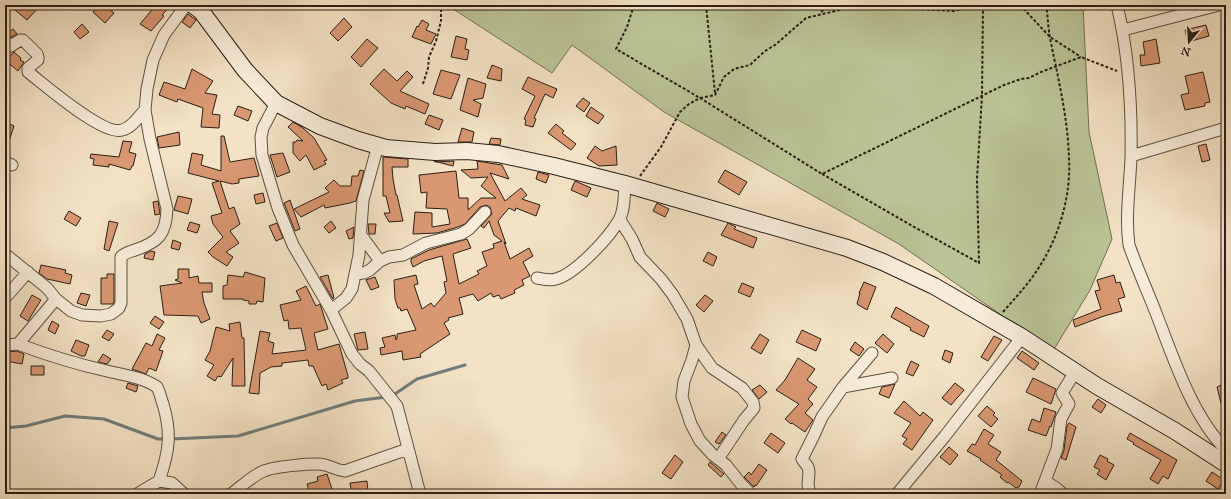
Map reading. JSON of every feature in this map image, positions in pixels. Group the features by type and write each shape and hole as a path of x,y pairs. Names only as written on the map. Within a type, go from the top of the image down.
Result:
{"street":[{"path":"5,254 47,288 56,299 71,311 82,315 101,316 111,314 119,308 121,303 121,257 123,254 143,248 156,241 163,232 167,208 150,138 145,110 147,89 153,60 164,35 186,5"},
{"path":"193,5 201,11 245,70 276,103 320,126 358,140 399,150 450,152 467,151 498,154 554,166 628,185 847,248 883,262 934,286 1022,337 1075,372 1175,431 1226,464"},
{"path":"1117,5 1123,30 1129,76 1131,156 1127,231 1131,250 1181,377 1206,424 1218,442 1226,450"},
{"path":"1123,30 1219,5"},
{"path":"5,41 11,46 20,40 23,40 37,54 38,58 38,60 28,68 28,72 92,121 106,128 121,131 129,128 145,110"},
{"path":"276,103 263,128 261,137 262,155 278,208 293,245 330,310 352,354 360,364 369,371 397,406 420,494"},
{"path":"1131,156 1226,128"},
{"path":"330,310 346,298 352,289 359,255 363,200 378,145"},
{"path":"537,278 547,280 556,279 573,270 593,251 620,220 628,185"},
{"path":"355,274 364,273 380,261 403,255 426,243 461,234 469,229 485,212"},
{"path":"620,220 640,257 661,279 688,319 696,345 712,368 742,388 753,402 754,405 718,459"},
{"path":"360,235 380,261"},
{"path":"5,298 28,272"},
{"path":"18,344 56,299"},
{"path":"897,494 945,436 1022,337"},
{"path":"5,345 18,344 62,360 107,372 123,374 157,387 167,419 169,433 168,446 159,481"},
{"path":"696,345 684,381 682,397 691,424 700,441 708,451 726,465 751,494"},
{"path":"810,494 808,485 809,472 802,459 822,417 843,387 872,353"},
{"path":"1040,494 1057,449 1061,419 1069,404 1062,393 1075,372"},
{"path":"843,387 892,378"},
{"path":"231,494 263,471 315,464 325,465 345,471 408,449"},
{"path":"137,494 159,481 172,483 184,494"},
{"path":"1045,481 1063,494"}],"path":[{"path":"423,84 428,68 429,57 436,41 441,20 441,5"},
{"path":"634,5 627,27 616,50 700,98 822,174 979,263 977,179 982,95 983,5"},
{"path":"706,5 715,95"},
{"path":"820,14 829,5"},
{"path":"715,95 724,77 734,69 750,65 764,51 775,44 806,18 852,6 876,5 896,8 954,11 978,5"},
{"path":"1020,5 1050,37 1081,57 1129,76"},
{"path":"995,322 1031,280 1042,263 1053,241 1064,210 1068,190 1070,159 1066,124 1050,37 1046,5"},
{"path":"822,174 1004,85 1029,78 1081,57"},
{"path":"628,185 661,147 680,112 689,104 700,98 715,95"}],"green space":[{"path":"447,5 1083,5 1089,132 1112,239 1090,290 1053,351 899,244 664,112 572,45 552,73"}],"building":[{"path":"9,5 41,5 27,20"},
{"path":"99,5 104,5 114,13 105,23 93,12"},
{"path":"156,5 171,5 151,31 140,24"},
{"path":"188,14 196,20 190,28 182,22"},
{"path":"344,18 352,27 338,41 330,33"},
{"path":"422,20 429,24 426,30 436,34 431,44 412,37 417,26 418,27"},
{"path":"82,24 89,32 80,39 74,32"},
{"path":"5,25 10,31 13,29 17,34 11,37 5,34"},
{"path":"1206,25 1209,36 1188,42 1185,30"},
{"path":"456,36 467,39 465,49 469,50 467,60 451,57"},
{"path":"367,39 378,48 361,67 351,57"},
{"path":"1156,39 1160,63 1141,66 1140,55 1145,55 1143,42"},
{"path":"14,52 21,58 20,60 24,62 18,71 6,61"},
{"path":"492,65 502,69 501,81 487,78"},
{"path":"192,69 213,81 205,93 217,95 212,114 220,115 219,128 201,127 203,108 178,99 177,102 159,95 164,82 185,89"},
{"path":"384,69 397,81 407,71 413,77 400,91 429,104 425,114 406,106 405,109 391,103 370,84"},
{"path":"441,70 460,75 451,99 433,94"},
{"path":"1203,72 1210,102 1205,103 1205,106 1185,110 1181,95 1189,93 1185,76"},
{"path":"528,77 557,89 553,98 545,94 534,118 536,119 533,127 525,125 526,120 524,119 535,96 522,89"},
{"path":"468,78 486,84 483,98 473,100 481,104 478,117 460,110"},
{"path":"583,98 590,103 584,112 576,106"},
{"path":"238,106 252,111 248,121 234,115"},
{"path":"591,107 604,116 598,124 586,116"},
{"path":"429,115 443,120 439,130 425,124"},
{"path":"5,122 14,126 6,150 5,149"},
{"path":"293,122 303,128 314,138 327,160 324,161 326,164 314,170 306,155 300,161 293,153 293,142 296,142 297,140 303,141 288,127"},
{"path":"556,124 564,131 562,133 576,144 571,150 548,133"},
{"path":"462,128 474,132 472,142 458,142"},
{"path":"179,132 180,145 159,148 157,137"},
{"path":"221,136 224,136 230,162 254,158 259,176 239,179 239,183 232,184 220,181 229,209 234,207 240,224 230,231 239,243 226,252 233,257 227,266 208,252 223,237 213,224 211,216 222,213 212,183 219,181 188,173 192,153 203,155 201,165 221,171"},
{"path":"491,138 501,139 500,145 489,144"},
{"path":"123,141 132,142 129,152 136,154 133,166 130,170 109,164 109,167 93,165 94,159 90,158 91,154 119,157"},
{"path":"1206,144 1210,160 1202,162 1198,146"},
{"path":"595,146 602,151 616,146 617,165 599,166 587,158"},
{"path":"283,153 290,172 277,177 270,155"},
{"path":"383,157 408,159 408,167 392,167 396,195 403,221 389,222 384,213 390,213 386,196 383,196"},
{"path":"454,161 453,166 437,162"},
{"path":"477,161 502,165 509,179 490,173 505,201 521,188 527,195 522,199 540,205 536,216 516,208 515,211 509,208 498,221 510,259 529,248 533,256 523,262 530,276 522,280 524,285 514,290 515,293 501,299 499,295 493,297 491,293 478,301 473,294 459,298 463,314 448,318 449,320 444,323 450,334 420,354 421,357 403,360 402,351 381,355 380,348 385,347 382,338 395,335 396,340 397,334 416,330 407,309 401,311 400,308 398,308 395,299 394,280 416,275 418,284 414,285 422,309 431,303 434,307 446,293 444,282 447,281 442,256 424,261 413,267 411,259 429,250 467,239 471,248 453,254 459,284 479,274 477,271 487,266 482,252 494,248 493,244 502,241 494,235 489,221 484,228 481,226 492,214 490,207 486,205 480,207 465,224 458,227 437,233 413,234 415,212 432,213 432,227 450,224 447,209 426,208 427,192 421,193 419,175 456,171 459,198 468,198 468,210 481,198 496,198 481,186 488,177 471,178 461,170 478,169"},
{"path":"360,170 364,171 356,201 325,208 324,205 301,217 294,209 329,192 325,188 334,180 340,186 351,186 352,176 358,176"},
{"path":"725,170 747,182 739,195 718,182"},
{"path":"538,172 549,175 546,183 536,179"},
{"path":"575,181 591,188 587,197 571,190"},
{"path":"263,193 265,202 256,204 254,195"},
{"path":"178,196 192,199 188,214 174,210"},
{"path":"290,200 300,229 295,231 284,203"},
{"path":"158,201 160,214 155,215 153,202"},
{"path":"657,203 669,209 665,217 653,211"},
{"path":"69,211 81,218 76,226 64,219"},
{"path":"109,221 118,223 109,251 104,249"},
{"path":"331,221 336,228 329,233 324,227"},
{"path":"190,222 200,225 197,233 187,230"},
{"path":"277,223 283,238 276,241 269,226"},
{"path":"728,223 736,227 734,229 757,238 753,248 721,235"},
{"path":"368,224 376,224 375,234 369,234"},
{"path":"354,227 353,238 349,239 346,231"},
{"path":"173,240 181,243 179,250 171,248"},
{"path":"151,251 155,252 153,260 144,258 145,254"},
{"path":"708,252 717,257 713,266 703,261"},
{"path":"41,265 66,270 65,273 72,275 70,284 47,279 39,273"},
{"path":"178,269 189,269 189,278 198,276 199,283 212,283 212,292 202,292 204,303 210,319 201,323 198,316 164,315 160,286 182,283 175,280 178,279"},
{"path":"245,272 265,278 263,302 257,301 256,304 249,304 249,301 243,299 223,299 223,286 227,285 228,275 243,277"},
{"path":"107,274 114,274 114,302 113,304 101,304 101,278 107,278"},
{"path":"328,275 334,298 333,299 320,277"},
{"path":"1114,275 1116,283 1120,282 1125,297 1118,299 1122,311 1075,327 1073,320 1101,309 1095,291 1100,290 1097,280"},
{"path":"375,277 379,287 371,290 366,280"},
{"path":"864,282 876,287 867,310 857,304 859,293"},
{"path":"742,283 754,288 750,297 738,292"},
{"path":"306,286 316,306 320,304 328,329 314,333 318,350 339,344 348,378 341,380 343,383 328,390 326,384 322,386 313,366 309,366 308,360 282,363 282,366 271,367 260,373 259,394 249,393 260,331 270,333 268,341 274,343 272,354 306,350 301,328 289,329 288,320 284,321 280,305 301,300 296,291"},
{"path":"81,293 90,295 86,306 77,303"},
{"path":"32,295 41,300 28,321 20,316"},
{"path":"705,295 713,301 704,312 696,305"},
{"path":"896,307 929,326 924,337 910,330 911,328 891,317"},
{"path":"155,316 164,322 159,329 150,323"},
{"path":"52,321 59,325 55,334 48,330"},
{"path":"240,322 242,338 244,338 245,386 232,386 233,358 221,377 218,376 215,381 207,376 214,365 205,360 210,351 216,327 230,331 229,324"},
{"path":"107,330 114,334 109,341 102,337"},
{"path":"802,330 821,339 816,351 796,342"},
{"path":"365,332 368,349 358,350 354,334"},
{"path":"157,334 165,338 159,350 163,351 156,371 149,368 146,374 132,369 146,343 152,346"},
{"path":"760,334 769,340 761,354 751,348"},
{"path":"883,334 894,344 887,353 875,343"},
{"path":"994,336 1002,340 988,361 981,357"},
{"path":"76,340 89,345 85,356 81,356 71,351"},
{"path":"855,342 864,349 859,356 850,350"},
{"path":"945,350 953,353 950,363 942,359"},
{"path":"17,351 24,354 22,364 6,361 8,352"},
{"path":"1022,351 1039,363 1034,370 1017,358"},
{"path":"103,354 111,359 107,364 98,362"},
{"path":"798,358 815,369 807,380 817,387 808,399 813,404 805,413 813,420 805,432 785,419 799,404 776,390 785,380"},
{"path":"911,361 919,365 913,376 906,373"},
{"path":"31,366 44,366 44,375 31,375"},
{"path":"1033,378 1056,389 1051,404 1026,392"},
{"path":"128,383 138,386 136,392 126,388"},
{"path":"955,383 964,390 951,405 942,398"},
{"path":"1226,383 1226,411 1223,411 1217,387"},
{"path":"895,384 889,398 879,394 882,387"},
{"path":"760,385 767,392 759,399 752,390"},
{"path":"1098,399 1106,405 1101,413 1092,407"},
{"path":"904,401 920,416 923,412 933,420 912,450 903,444 907,439 902,436 911,423 894,413"},
{"path":"987,406 995,413 993,415 998,419 991,427 978,416"},
{"path":"1044,408 1056,412 1046,436 1028,430 1032,419 1040,422"},
{"path":"1069,423 1076,427 1066,460 1061,458 1064,450 1067,426"},
{"path":"984,429 994,435 988,444 1001,452 996,460 1022,481 1019,487 1016,488 1008,482 1007,483 1000,477 1002,475 980,460 981,459 967,451 972,444 975,445"},
{"path":"722,432 726,435 719,444 715,442"},
{"path":"771,433 785,443 778,453 764,443"},
{"path":"1130,433 1177,460 1168,479 1163,476 1158,484 1150,479 1161,460 1127,439"},
{"path":"949,447 958,455 950,465 940,457"},
{"path":"675,455 683,462 671,479 662,473"},
{"path":"1100,455 1108,459 1107,461 1114,465 1106,480 1097,474 1100,470 1094,467"},
{"path":"710,462 724,474 721,477 708,465"},
{"path":"759,464 767,470 754,487 744,477 749,472 751,475"},
{"path":"1212,472 1224,480 1218,489 1206,481"},
{"path":"327,474 332,489 328,490 329,492 324,494 310,494 307,484 318,481 317,477"},
{"path":"367,481 368,491 352,494 350,483"}],"waterway":[{"path":"392,396 417,379 465,365"},
{"path":"171,439 238,436 355,401 386,397"},
{"path":"5,428 26,426 65,416 104,419 158,439 166,439"}]}
